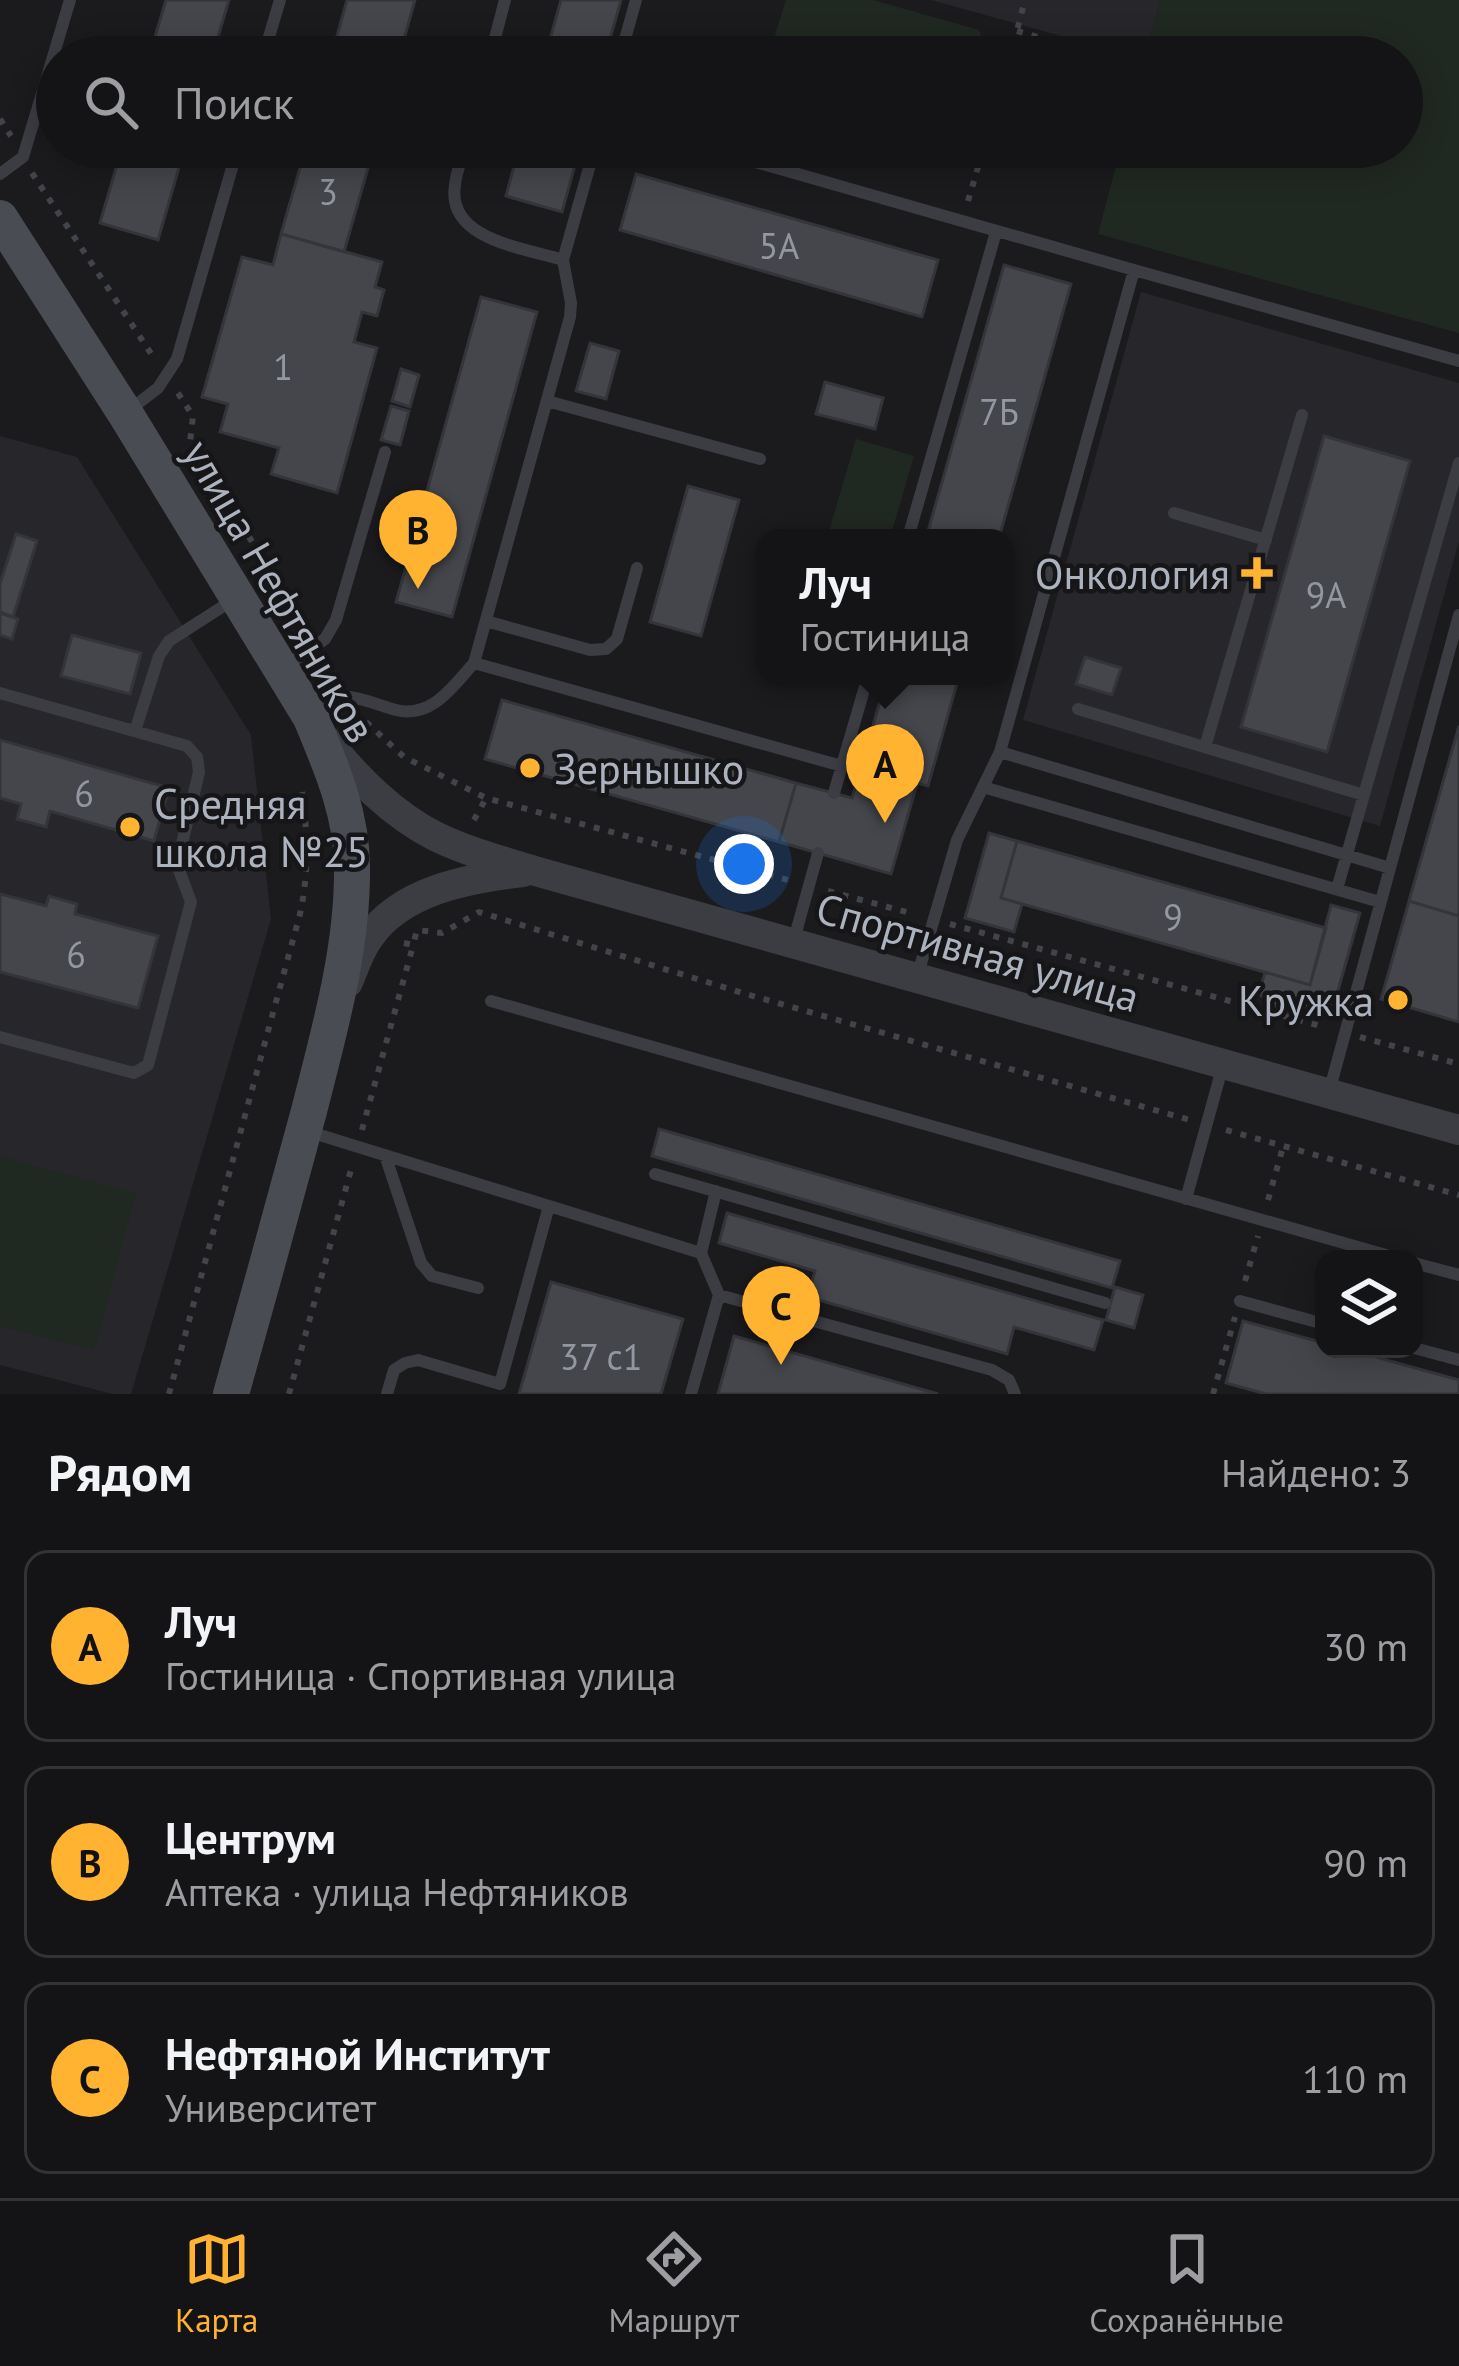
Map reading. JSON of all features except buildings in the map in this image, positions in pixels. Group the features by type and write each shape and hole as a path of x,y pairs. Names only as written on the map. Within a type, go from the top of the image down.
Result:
{"main road":[{"name":"улица Нефтяников","path":"0,218 311,718 332,766 349,832 359,931 231,1394"}],"street":[{"name":"Спортивная улица","path":"311,718 370,789 416,825 469,850 1459,1130"},
{"path":"359,931 433,891 463,881 535,871"}],"lane":[{"path":"59,36 70,0"},
{"path":"269,36 280,0"},
{"path":"496,36 505,0"},
{"path":"626,36 635,0"},
{"path":"0,174 23,157 36,114"},
{"path":"125,413 158,388 177,359 232,168"},
{"path":"459,168 454,188 456,207 466,223 483,236 563,260"},
{"path":"311,718 350,698 404,712 424,710 440,700 474,663 570,317 563,260 589,168"},
{"path":"776,168 1459,361"},
{"path":"911,529 996,232"},
{"path":"917,978 957,840 1000,752 1134,270"},
{"path":"547,401 760,460"},
{"path":"1205,747 1302,416"},
{"path":"281,668 330,633 385,452"},
{"path":"1337,890 1459,463"},
{"path":"1174,513 1266,540"},
{"path":"486,622 590,650 606,649 617,639 637,568"},
{"path":"135,731 159,656 169,641 238,597"},
{"path":"1328,1094 1459,615"},
{"path":"474,663 842,766"},
{"path":"834,794 865,685"},
{"path":"0,693 187,746 199,772 177,865 191,902 148,1065 134,1073 0,1037"},
{"path":"1078,709 1364,795"},
{"path":"1000,752 1390,868"},
{"path":"983,787 1380,902"},
{"path":"794,944 818,853"},
{"path":"491,1000 1367,1250"},
{"path":"1186,1199 1224,1064"},
{"path":"303,1130 701,1253"},
{"path":"385,1155 422,1263 432,1276 478,1288"},
{"path":"655,1174 1105,1303"},
{"path":"692,1394 719,1295 701,1253 716,1191"},
{"path":"387,1394 394,1370 418,1360 500,1389 550,1206"},
{"path":"1423,1265 1459,1275"},
{"path":"719,1295 992,1370 1009,1380 1015,1394"},
{"path":"1240,1300 1315,1321"},
{"path":"1423,1350 1459,1360"}],"path":[{"path":"1016,36 1025,0"},
{"path":"1017,31 1034,36"},
{"path":"962,221 978,168"},
{"path":"35,178 194,416 190,442 317,646"},
{"path":"350,698 368,724 404,758 485,798 1459,1064"},
{"path":"300,914 413,945 417,930 442,933 479,912 746,994 1459,1195"},
{"path":"1213,1394 1283,1147"}],"shaded area":[{"path":"786,0 873,0 979,30 982,36 775,36"},
{"path":"931,0 1160,0 1151,36 1062,36"},
{"path":"1160,0 1459,0 1459,333 1098,234 1115,168 1423,168 1423,36 1151,36"},
{"name":"Онкология","path":"1141,292 1459,383 1459,541 1380,826 1023,720"},
{"name":"Средняя школа №25","path":"0,436 77,457 251,735 271,919 131,1394 113,1394 0,1365"},
{"path":"856,439 914,456 893,529 830,529"},
{"path":"0,1156 136,1193 94,1351 0,1326"}],"place":[{"name":"Онкология","path":"1257,573"},
{"name":"Центрум","path":"418,589"},
{"name":"Зернышко","path":"530,768"},
{"name":"Луч","path":"885,823"},
{"name":"Средняя школа №25","path":"130,827"},
{"name":"Кружка","path":"1398,1000"},
{"name":"Нефтяной Институт","path":"781,1365"}]}
